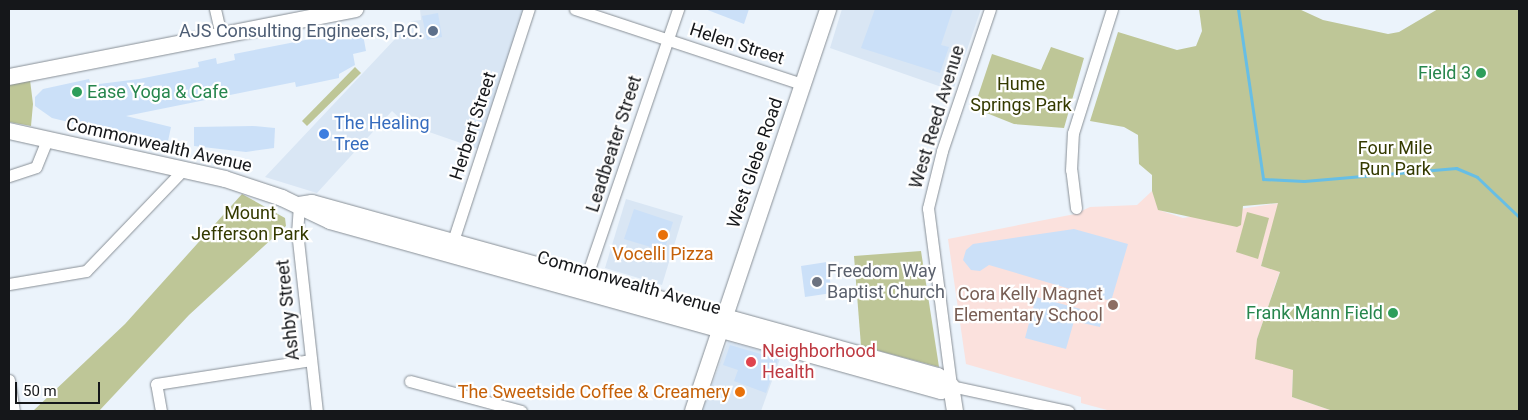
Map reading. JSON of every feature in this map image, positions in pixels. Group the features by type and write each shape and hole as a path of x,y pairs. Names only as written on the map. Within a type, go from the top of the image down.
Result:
{"street":[{"path":"215,9 221,35"},
{"path":"9,77 355,9"},
{"name":"Herbert Street","path":"451,248 529,9"},
{"name":"Helen Street","path":"576,9 802,84"},
{"name":"Leadbeater Street","path":"584,285 678,9"},
{"name":"West Glebe Road","path":"693,411 828,9"},
{"name":"West Reed Avenue","path":"951,386 928,208 942,151 990,9"},
{"path":"1076,208 1071,170 1074,133 1112,9"},
{"name":"Commonwealth Avenue","path":"9,131 256,188 299,205 307,213 330,221 451,248 584,285 722,324 941,391 951,386 1031,407 1068,411"},
{"path":"9,176 36,167 47,140"},
{"path":"9,284 86,270 182,170"},
{"name":"Ashby Street","path":"299,205 297,231 317,411"},
{"path":"161,411 156,384 311,360"},
{"path":"9,380 14,411"},
{"path":"410,381 521,411"},
{"path":"951,386 955,411"}],"shaded area":[{"path":"420,9 524,9 478,149 406,124 392,111 317,193 265,177 412,21 421,20"},
{"path":"842,9 981,9 953,91 830,48"},
{"name":"Cora Kelly Magnet Elementary School","path":"1152,191 1159,210 1183,218 1279,203 1261,266 1280,271 1257,339 1257,350 1293,370 1292,397 1333,411 1111,411 1081,403 1081,397 966,364 948,239 1075,214 1090,207 1137,205"},
{"path":"626,199 683,216 662,285 605,268"},
{"path":"728,341 781,356 761,411 702,411"}],"green space":[{"name":"Four Mile Run Park","path":"1199,9 1299,9 1323,20 1388,34 1399,32 1438,9 1519,9 1519,411 1333,411 1292,397 1293,370 1255,359 1257,339 1280,272 1261,266 1278,203 1243,206 1241,225 1237,227 1158,210 1152,191 1152,175 1139,164 1138,135 1124,127 1090,121 1118,32 1177,50 1196,46 1202,31"},
{"name":"Hume Springs Park","path":"1051,47 1084,58 1064,128 1014,124 974,108 992,54 1041,70"},
{"path":"355,67 361,73 307,126 302,121"},
{"path":"30,80 33,104 31,126 9,122 9,84"},
{"name":"Mount Jefferson Park","path":"242,194 285,218 286,226 189,315 99,411 33,411 125,324"},
{"path":"1247,212 1269,218 1258,259 1236,252"},
{"path":"921,251 939,367 861,346 854,256"}],"building":[{"path":"705,9 749,9 744,24"},
{"path":"875,9 953,9 941,45 949,47 940,73 861,48"},
{"name":"AJS Consulting Engineers, P.C.","path":"438,13 442,37 427,40 422,16"},
{"path":"362,29 366,51 353,54 355,65 339,74 339,78 296,87 295,82 126,116 171,127 167,146 52,118 35,106 35,97 43,89 89,79 91,85 139,79 199,67 198,62 216,58 217,64 235,60 234,54"},
{"path":"253,126 275,128 274,148 246,152 194,146 194,127"},
{"path":"634,209 673,222 664,251 624,239"},
{"path":"1074,229 1128,244 1112,298 1107,300 989,265 980,271 971,270 963,260 966,250 973,244"},
{"name":"Freedom Way Baptist Church","path":"827,262 832,293 805,297 801,266"},
{"path":"1036,297 1103,315 1100,327 1074,321 1066,349 1025,338"},
{"name":"Neighborhood Health","path":"730,345 778,359 766,393 734,381 738,370 723,365"}],"waterway":[{"path":"1238,9 1263,179 1304,181 1456,168 1477,177 1519,217"}],"place":[{"name":"AJS Consulting Engineers, P.C.","path":"433,31"},
{"name":"Field 3","path":"1481,73"},
{"name":"Ease Yoga & Cafe","path":"77,92"},
{"name":"The Healing Tree","path":"324,134"},
{"name":"Vocelli Pizza","path":"663,235"},
{"name":"Freedom Way Baptist Church","path":"817,282"},
{"name":"Cora Kelly Magnet Elementary School","path":"1113,305"},
{"name":"Frank Mann Field","path":"1393,313"},
{"name":"Neighborhood Health","path":"751,362"},
{"name":"The Sweetside Coffee & Creamery","path":"740,392"}]}
